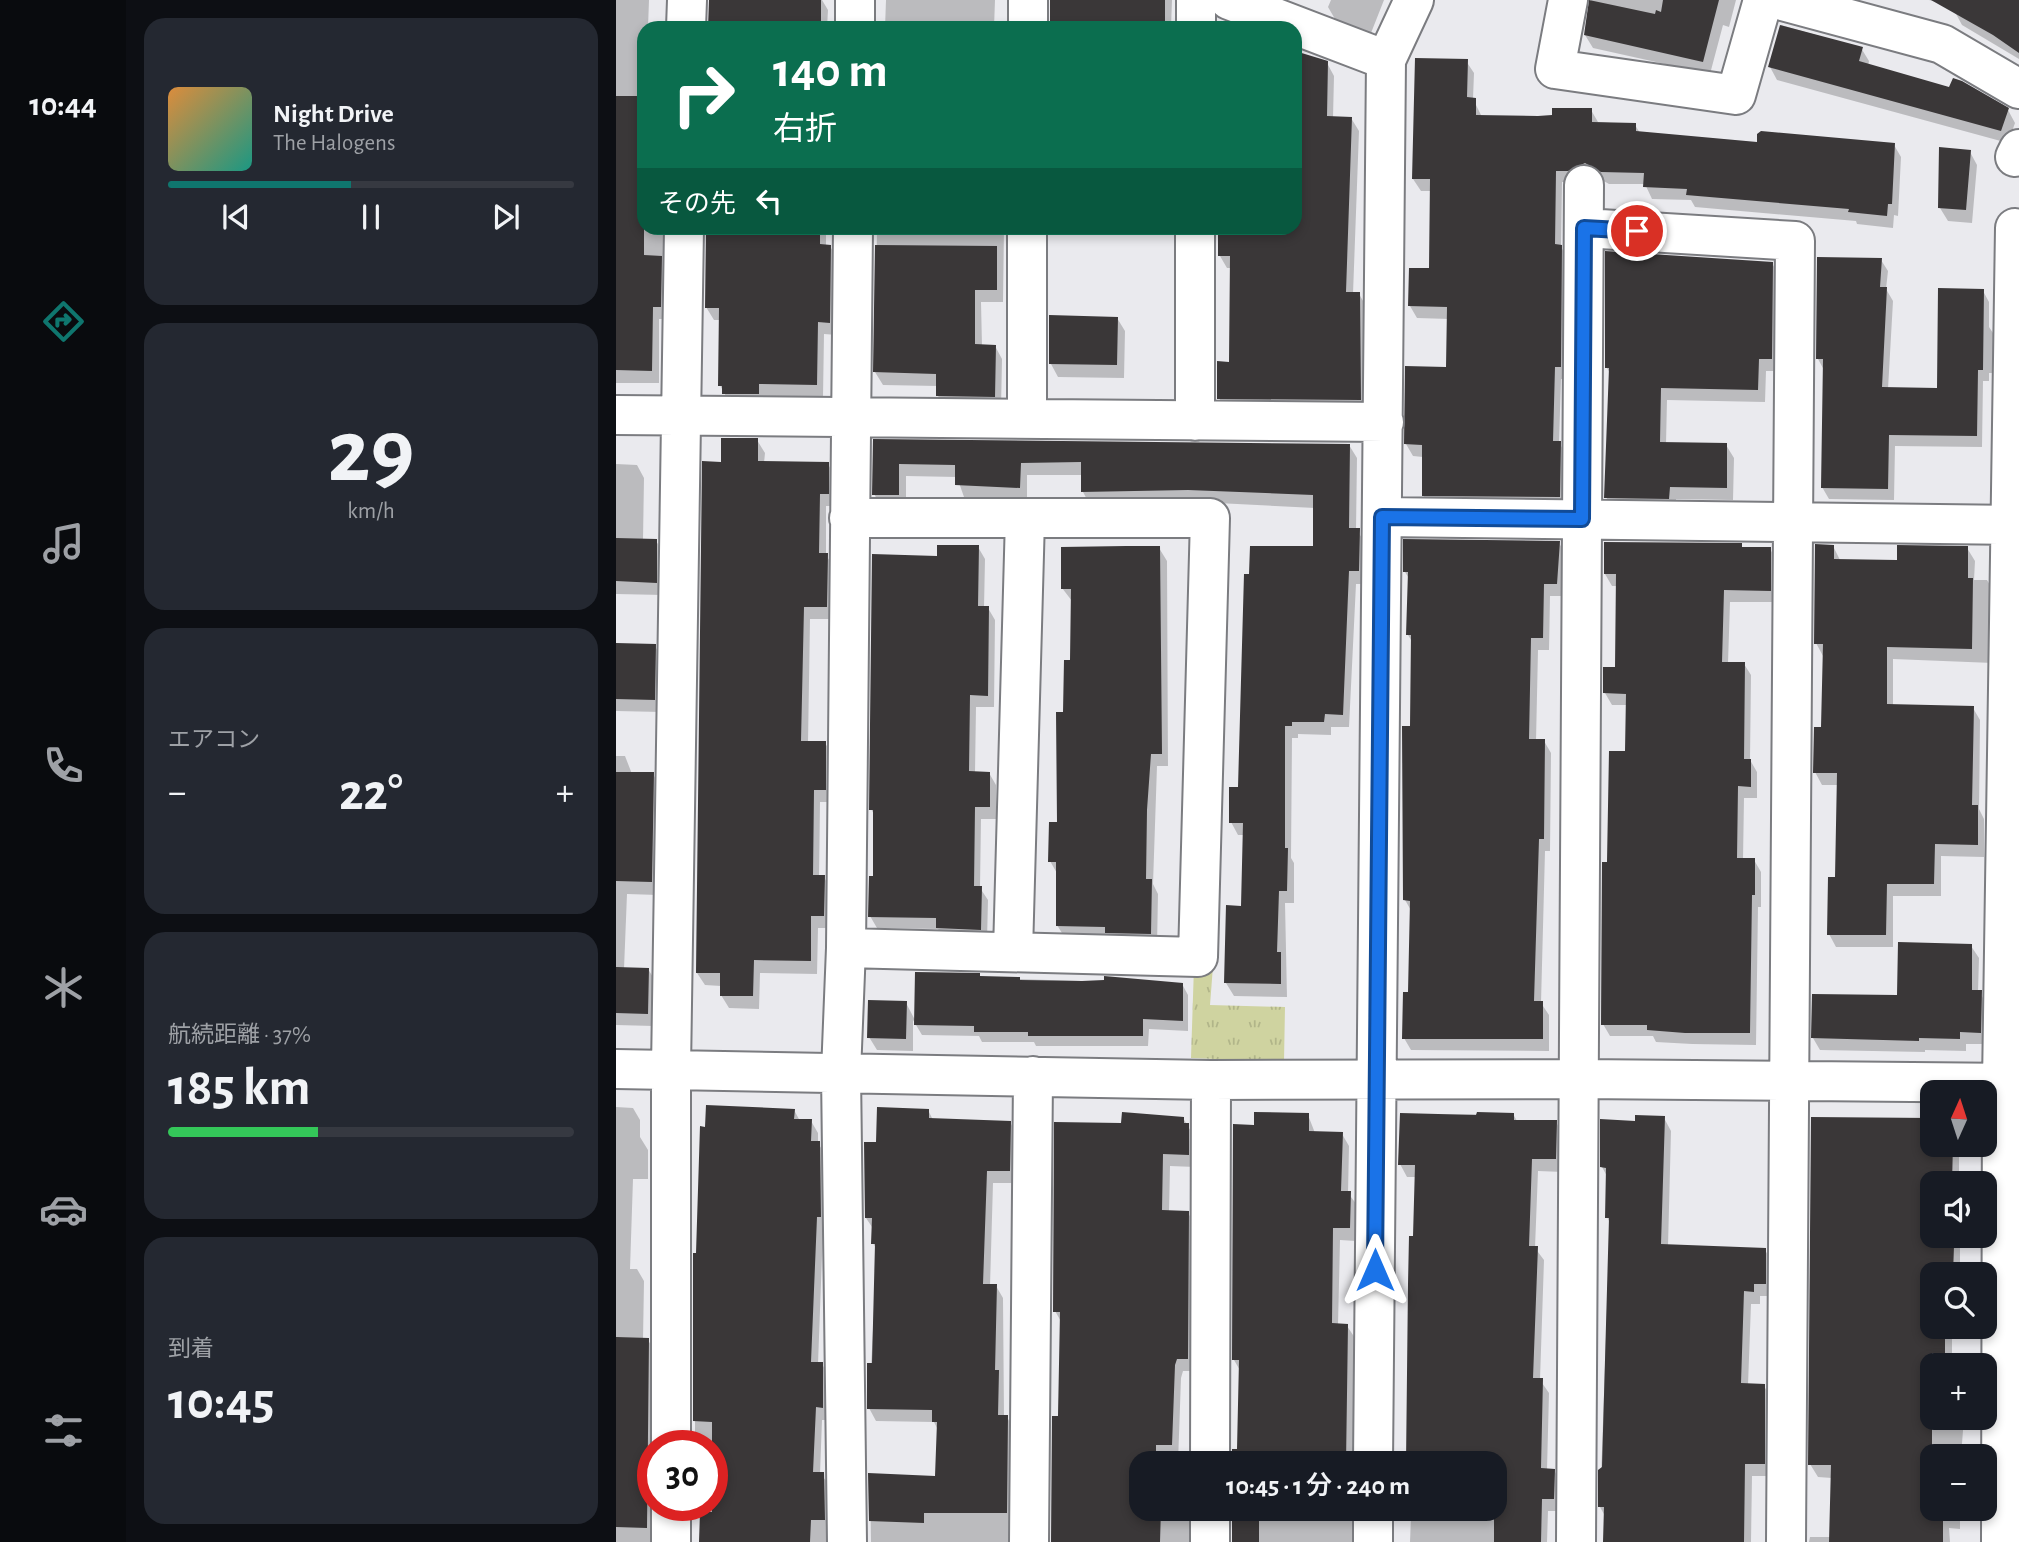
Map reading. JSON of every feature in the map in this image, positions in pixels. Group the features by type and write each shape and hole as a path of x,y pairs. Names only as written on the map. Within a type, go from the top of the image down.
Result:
{"street":[{"path":"687,0 687,21"},
{"path":"855,0 855,21"},
{"path":"1028,0 1028,21"},
{"path":"1196,0 1196,21"},
{"path":"1229,0 1284,21"},
{"path":"1373,1451 1386,60 1414,0"},
{"path":"1568,0 1555,69 1736,95 1763,0"},
{"path":"1779,0 1942,44 2019,89"},
{"path":"1302,28 1386,60"},
{"path":"1576,1542 1584,185"},
{"path":"1584,228 1795,241 1787,1081 1786,1542"},
{"path":"2001,1542 2010,1083 2015,228"},
{"path":"671,1430 671,1069 684,235"},
{"path":"847,1542 841,1073 846,948 853,235"},
{"path":"1027,235 1027,419"},
{"path":"1195,235 1195,421"},
{"path":"616,415 1384,422"},
{"path":"1382,517 2014,525"},
{"path":"846,948 1198,957 1209,518 849,518"},
{"path":"1013,952 1025,519"},
{"path":"616,1069 1211,1080 1376,1078 2010,1083"},
{"path":"1029,1542 1033,1076"},
{"path":"1210,1451 1211,1080"},
{"path":"671,1521 671,1542"},
{"path":"1210,1521 1210,1542"},
{"path":"1373,1521 1373,1542"}],"green space":[{"path":"1194,966 1213,966 1210,1005 1285,1007 1284,1062 1191,1058"}],"building":[{"path":"709,0 821,0 821,21 708,21"},
{"path":"1050,0 1165,0 1165,21 1050,21"},
{"path":"1589,0 1655,14 1656,10 1661,12 1663,0 1719,0 1703,62 1584,35"},
{"path":"1931,0 2019,0 2019,53 1993,35"},
{"path":"1780,25 1863,47 1859,61 1949,87 1953,78 1962,81 2009,108 2001,131 1768,67"},
{"path":"1302,53 1328,61 1327,116 1352,117 1346,292 1360,292 1361,400 1217,399 1217,361 1229,362 1230,256 1218,256 1218,235 1302,235"},
{"path":"1415,58 1468,59 1467,97 1476,98 1476,115 1538,116 1552,115 1552,108 1592,108 1592,122 1636,123 1636,131 1757,142 1757,134 1761,131 1895,143 1892,204 1888,204 1887,216 1848,212 1849,209 1686,195 1687,189 1643,187 1644,173 1601,172 1585,163 1568,171 1556,171 1555,244 1562,245 1561,367 1555,367 1553,441 1561,441 1560,497 1422,496 1422,445 1404,444 1405,366 1446,367 1447,307 1408,306 1409,268 1429,268 1430,179 1412,179"},
{"path":"616,96 637,96 637,235 644,235 644,255 662,256 661,307 653,307 652,371 616,370"},
{"path":"1939,147 1971,150 1966,210 1938,208"},
{"path":"706,235 820,235 820,244 831,245 830,323 818,322 817,385 759,384 759,394 722,394 722,386 718,386 719,308 705,308"},
{"path":"875,245 997,246 997,290 975,290 975,344 996,345 995,397 936,396 936,374 873,372"},
{"path":"1605,251 1773,262 1772,359 1759,359 1758,390 1661,388 1660,442 1727,443 1727,488 1670,487 1669,499 1604,498 1609,368 1605,368"},
{"path":"1817,257 1882,258 1880,287 1887,287 1882,387 1937,388 1938,288 1984,289 1983,370 1978,370 1977,436 1889,435 1888,489 1821,488 1823,359 1816,359"},
{"path":"1049,315 1118,317 1117,365 1049,364"},
{"path":"721,438 758,438 758,461 829,462 829,494 820,494 819,553 828,553 827,607 804,607 801,741 826,741 826,790 814,790 813,875 825,875 824,916 811,916 811,961 754,960 753,996 720,996 720,973 696,973 702,461 721,462"},
{"path":"873,439 1350,444 1349,528 1360,528 1359,571 1349,571 1343,715 1325,714 1324,722 1292,722 1292,726 1285,726 1285,848 1288,848 1287,891 1279,891 1277,952 1281,952 1281,984 1224,983 1226,905 1241,906 1243,823 1229,823 1229,787 1238,787 1244,574 1249,574 1250,546 1313,546 1313,495 1188,490 1081,492 1081,462 1021,463 1020,488 955,485 955,465 899,464 899,495 872,495"},
{"path":"616,538 657,539 657,583 616,581"},
{"path":"1403,539 1560,541 1557,584 1544,584 1543,638 1531,638 1529,739 1545,739 1544,839 1539,839 1534,1001 1543,1001 1543,1039 1402,1039 1403,992 1408,992 1410,901 1403,900 1402,726 1410,726 1411,635 1406,635 1408,572 1403,572"},
{"path":"1604,542 1742,543 1742,547 1771,547 1771,591 1724,590 1722,662 1745,662 1744,759 1751,759 1751,787 1738,786 1737,858 1755,858 1750,1033 1685,1033 1647,1030 1647,1025 1601,1025 1602,862 1607,862 1609,751 1625,751 1626,694 1603,693 1603,667 1615,667 1616,574 1604,574"},
{"path":"1815,544 1834,545 1834,559 1897,560 1897,545 1968,546 1968,578 1973,578 1972,649 1887,647 1887,704 1974,706 1972,805 1978,805 1978,845 1935,844 1934,884 1887,884 1886,935 1827,935 1828,877 1835,877 1837,773 1813,773 1814,727 1821,727 1823,644 1814,644"},
{"path":"937,545 979,545 978,606 989,606 988,696 970,695 969,771 990,772 990,807 975,807 974,886 982,886 981,930 936,928 936,918 868,917 869,876 873,876 873,810 869,810 872,554 937,556"},
{"path":"1160,546 1162,754 1151,754 1147,810 1146,879 1152,879 1151,934 1105,933 1105,927 1056,926 1056,862 1048,862 1049,822 1057,822 1056,712 1063,712 1064,660 1070,660 1071,589 1061,589 1061,547"},
{"path":"616,643 656,644 655,700 616,699"},
{"path":"616,772 654,772 652,882 616,881"},
{"path":"1898,942 1972,944 1972,990 1982,990 1981,1033 1960,1032 1960,1039 1919,1038 1919,1041 1811,1038 1812,994 1897,995"},
{"path":"616,967 649,968 648,1014 616,1013"},
{"path":"915,972 980,973 980,976 1020,977 1020,980 1104,980 1104,976 1183,983 1183,1021 1143,1019 1143,1036 1028,1036 1028,1032 974,1032 974,1026 914,1025"},
{"path":"868,1000 907,1001 906,1039 867,1038"},
{"path":"706,1105 795,1109 794,1119 812,1119 811,1141 820,1141 821,1217 817,1217 811,1362 823,1362 823,1408 816,1407 813,1472 824,1472 825,1520 811,1520 810,1542 699,1542 700,1521 728,1521 728,1430 712,1430 712,1422 693,1421 693,1253 696,1253 700,1126 705,1127"},
{"path":"877,1107 929,1109 929,1118 1011,1121 1010,1171 987,1171 983,1284 997,1284 995,1370 999,1370 998,1415 1008,1415 1007,1513 924,1513 924,1523 869,1521 868,1473 935,1476 937,1422 932,1422 932,1410 867,1409 867,1363 872,1363 875,1244 871,1244 872,1218 865,1218 864,1142 876,1142"},
{"path":"1122,1112 1184,1117 1184,1123 1189,1123 1189,1155 1163,1154 1162,1210 1189,1211 1188,1359 1177,1359 1175,1365 1172,1445 1156,1445 1156,1451 1129,1451 1129,1521 1161,1521 1160,1542 1051,1542 1052,1416 1058,1416 1060,1312 1053,1312 1054,1122 1121,1123"},
{"path":"1254,1112 1309,1113 1309,1131 1343,1132 1341,1191 1351,1191 1350,1228 1333,1228 1332,1323 1348,1324 1346,1451 1232,1451 1237,1449 1239,1360 1232,1360 1233,1124 1254,1125"},
{"path":"1477,1112 1514,1113 1514,1120 1557,1120 1556,1159 1532,1159 1529,1246 1538,1246 1533,1378 1543,1378 1541,1468 1555,1469 1554,1499 1542,1499 1541,1542 1494,1542 1494,1521 1507,1521 1507,1451 1406,1451 1409,1236 1413,1236 1415,1165 1398,1165 1400,1113 1476,1115"},
{"path":"1635,1115 1665,1116 1661,1244 1766,1248 1766,1284 1754,1284 1754,1292 1744,1291 1741,1383 1765,1384 1765,1464 1745,1464 1744,1542 1603,1542 1604,1507 1598,1507 1598,1470 1602,1467 1609,1218 1605,1218 1606,1168 1600,1167 1600,1119 1635,1121"},
{"path":"1811,1117 1920,1118 1920,1157 1953,1157 1952,1171 1920,1171 1920,1248 1954,1248 1953,1262 1920,1262 1920,1339 1945,1339 1945,1353 1920,1353 1920,1430 1932,1430 1932,1444 1920,1444 1920,1521 1943,1521 1943,1542 1829,1542 1831,1465 1808,1465"},
{"path":"616,1337 649,1338 648,1430 637,1430 637,1521 647,1521 647,1528 616,1527"},
{"path":"1232,1521 1259,1521 1259,1542 1232,1542"}],"route":[{"path":"1375,1270 1382,517 1582,519 1584,228 1637,231"}]}
